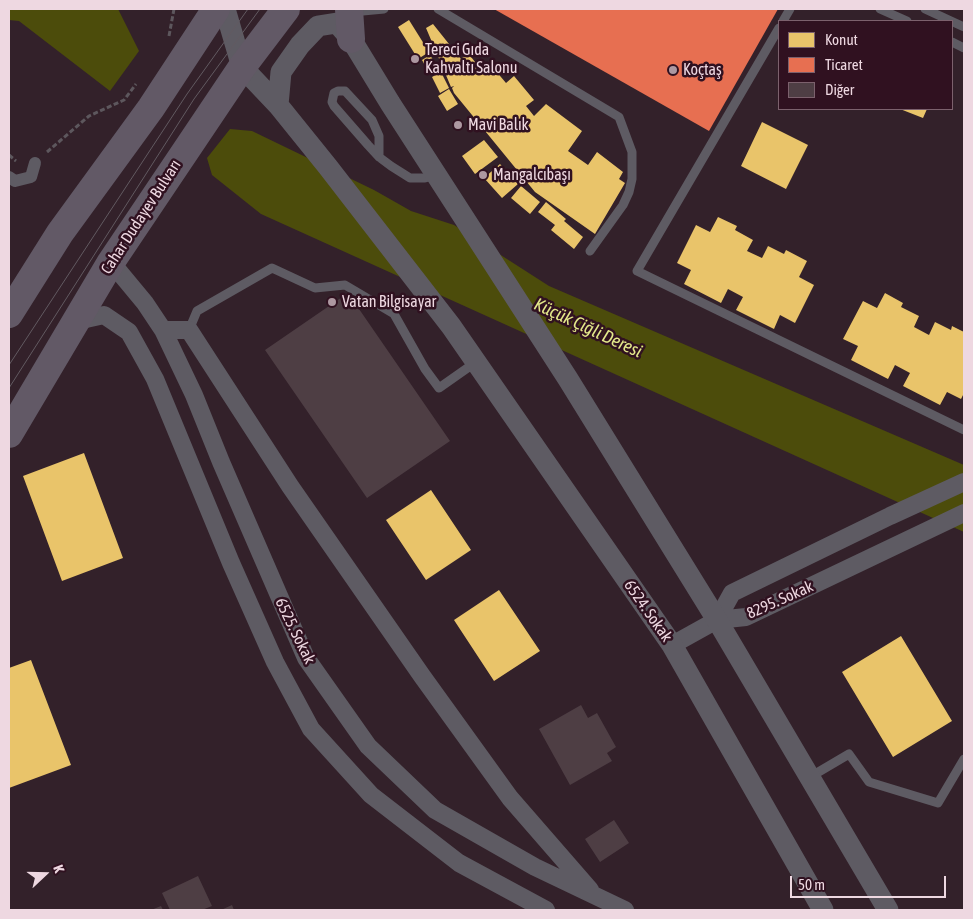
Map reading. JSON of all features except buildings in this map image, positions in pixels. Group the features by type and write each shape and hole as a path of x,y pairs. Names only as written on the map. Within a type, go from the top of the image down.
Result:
{"main road":[{"path":"9,314 60,233 151,108 216,9"},
{"name":"Cahar Dudayev Bulvarı","path":"9,434 111,262 242,67 286,9"},
{"path":"349,10 351,39"}],"street":[{"path":"225,9 242,67"},
{"path":"278,105 281,72 300,45 318,26 337,24 351,39 390,103 568,379 717,620 888,910"},
{"name":"6524. Sokak","path":"242,67 278,105 451,326 672,645 823,910"},
{"path":"9,177 15,180 31,177 35,163"},
{"name":"6525. Sokak","path":"111,262 145,303 163,330 194,395 306,658 368,746 435,810 535,866 625,910"},
{"name":"6525. Sokak","path":"77,321 104,314 129,332 155,379 274,662 311,729 371,796 459,863 546,910"},
{"path":"163,330 189,330 290,486 422,676 510,798 595,896"},
{"name":"8295. Sokak","path":"717,620 732,592 964,482"},
{"name":"8295. Sokak","path":"717,620 746,617 964,513"},
{"path":"672,645 717,620"}],"lane":[{"path":"349,10 384,9"},
{"path":"438,9 619,117 632,152 632,179 623,205 590,251"},
{"path":"784,20 790,9"},
{"path":"880,9 905,20"},
{"path":"925,9 949,20"},
{"path":"778,30 638,271 964,430"},
{"path":"379,156 379,136 372,120 345,91 334,93 332,102 334,106 379,156 410,178 425,178 436,174"},
{"path":"189,330 197,311 272,268 315,288 345,286 394,314 425,369 439,388 476,362"},
{"path":"810,777 849,754 870,782 938,803 964,759"}],"path":[{"path":"166,44 174,9"},
{"path":"9,155 20,164 35,163 54,144 89,116 124,100"}],"water":[{"path":"9,9 118,9 139,51 110,91 19,21 9,20"},
{"name":"Küçük Çiğli Deresi","path":"230,129 252,131 374,190 411,211 454,225 549,286 964,465 964,532 261,214 212,175 207,158"}],"tram line":[{"path":"9,365 187,94 248,9"},
{"path":"9,388 194,99 260,9"}],"place":[{"name":"Tereci Gıda Kahvaltı Salonu","path":"415,59"},
{"name":"Koçtaş","path":"673,70"},
{"name":"Mavi Balık","path":"458,125"},
{"name":"Mangalcıbaşı","path":"483,175"},
{"name":"Vatan Bilgisayar","path":"332,302"}]}
